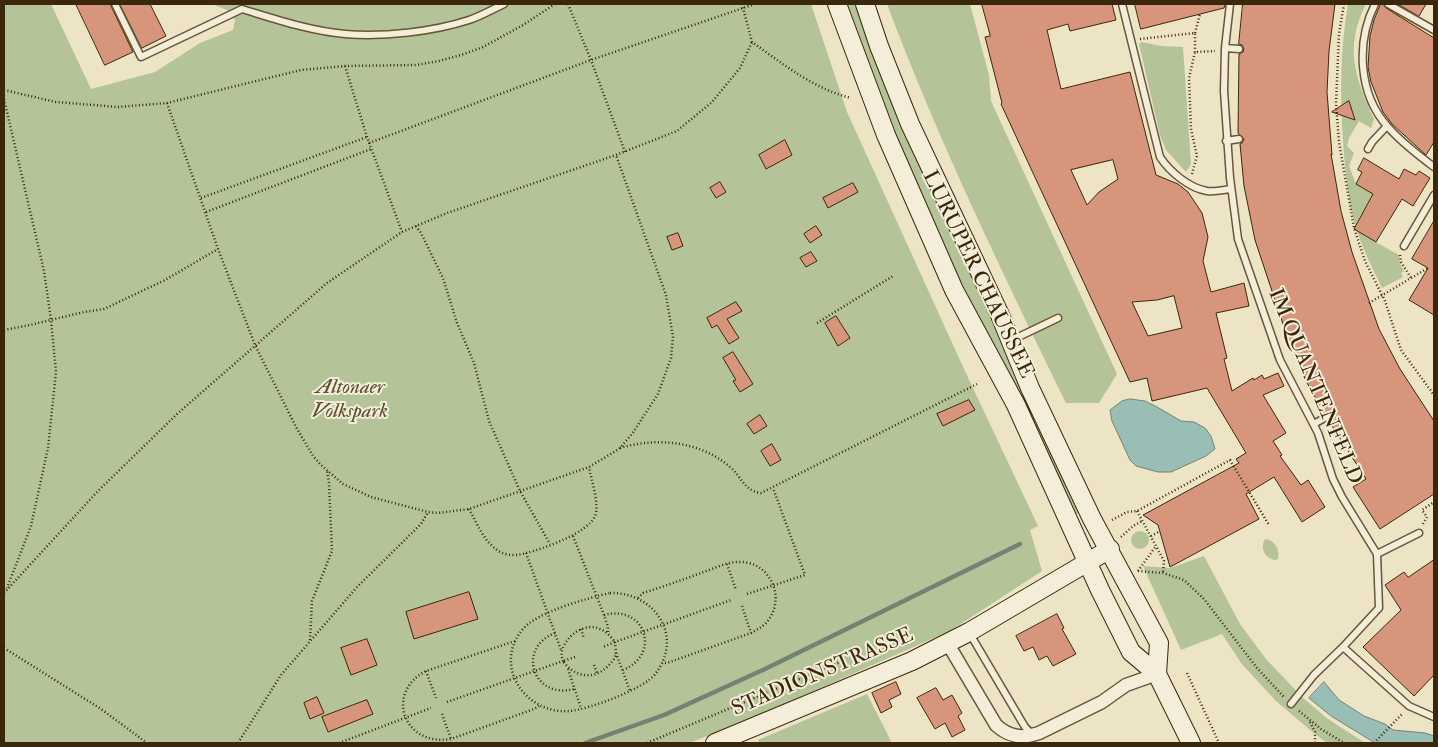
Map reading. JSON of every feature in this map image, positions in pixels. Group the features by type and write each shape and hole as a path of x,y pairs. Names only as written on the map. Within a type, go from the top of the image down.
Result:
{"main road":[{"name":"LURUPER CHAUSSEE","path":"837,4 886,135 954,290 1016,406 1131,652 1156,674"},
{"name":"LURUPER CHAUSSEE","path":"865,4 910,124 1000,315 1030,388 1092,519 1115,543 1158,643 1156,674"},
{"name":"STADIONSTRASSE","path":"715,743 905,664 948,644 1088,562 1115,543"},
{"path":"1156,674 1191,743"}],"street":[{"name":"STADIONSTRASSE","path":"948,644 996,725 1014,740 1038,733 1102,702 1126,685 1156,674"}],"lane":[{"path":"115,4 141,57 242,9 306,27 346,34 384,34 427,30 470,20 504,4"},
{"path":"1122,4 1160,157 1172,172 1203,190 1231,190"},
{"name":"IM QUANTENFELD","path":"1230,4 1225,50 1224,91 1226,141 1238,239 1280,360 1314,424 1325,451 1333,480 1377,554"},
{"path":"1375,4 1364,34 1362,55 1367,88 1387,126 1415,153 1434,167"},
{"path":"1388,4 1434,30"},
{"path":"1225,50 1239,49"},
{"path":"1368,149 1387,126"},
{"path":"1226,141 1239,139"},
{"path":"1404,246 1434,196"},
{"path":"1010,340 1058,318"},
{"path":"1314,424 1326,418"},
{"path":"1291,704 1314,675 1343,647 1378,608 1377,554 1419,532"},
{"path":"969,632 1025,727 1030,732 1038,733"},
{"path":"1343,647 1409,706 1434,717"}],"path":[{"path":"4,90 56,102 118,107 167,103 301,70 345,66 416,65 461,56 482,47 524,25 555,4"},
{"path":"568,4 591,60 624,152"},
{"path":"6,589 141,448 327,283 402,232 447,213 616,155 676,131 712,102 740,68 752,42 745,9 742,4"},
{"path":"1344,4 1339,34 1336,102 1339,142 1354,228 1365,261 1385,301 1401,350 1434,396"},
{"path":"369,143 591,60 752,6"},
{"path":"1187,181 1194,170 1197,156 1191,129 1189,78 1195,52 1195,33 1200,14"},
{"path":"1132,40 1195,33"},
{"path":"752,42 796,73 826,90 851,98"},
{"path":"1195,52 1225,50"},
{"path":"345,66 371,149 402,232"},
{"path":"4,99 44,271 52,320 56,372 48,448 31,526 4,593"},
{"path":"167,103 218,248 255,345 296,427 314,456 343,484 361,493 428,512 438,513 469,509 589,467 618,449 632,434 658,394 671,358 673,337 666,295 616,155"},
{"path":"201,198 367,137"},
{"path":"206,212 371,149"},
{"path":"416,226 443,278 474,363 489,421 520,491 550,544"},
{"path":"4,330 104,309 164,280 218,248"},
{"path":"1401,262 1411,278"},
{"path":"1369,303 1428,268"},
{"path":"817,323 893,276"},
{"path":"618,449 644,442 658,441 682,444 700,450 723,462 737,474 748,489 761,493 977,384"},
{"path":"1112,520 1127,512 1137,512 1230,460 1269,525"},
{"path":"469,509 484,536 497,550 508,554 526,554 573,536 592,522 596,512 589,467"},
{"path":"310,642 312,601 332,551 327,470"},
{"path":"747,594 805,575 773,488"},
{"path":"1427,516 1422,510 1434,502"},
{"path":"238,743 281,676 357,588 421,524 428,512"},
{"path":"1137,512 1164,561 1163,573"},
{"path":"1115,543 1132,526 1142,521"},
{"path":"1150,536 1160,531"},
{"path":"573,536 604,615 608,634"},
{"path":"1156,546 1138,571 1163,573 1184,580 1204,600 1257,668 1291,704 1321,729 1344,743"},
{"path":"526,554 555,633 563,661 568,669 582,708"},
{"path":"638,598 643,594 727,564 738,562 757,566 764,571 774,586 776,602 774,612 761,628 667,663 662,663"},
{"path":"727,564 736,590"},
{"path":"620,593 638,598 654,609 664,624 667,644 662,663 650,680 630,691 582,708 559,711 539,706 523,693 514,678 511,659 515,641 522,629 548,613 597,596 620,593"},
{"path":"602,648 731,600"},
{"path":"742,606 751,633"},
{"path":"604,615 619,613 627,615 634,619 643,632 645,640 642,655 631,667 623,670"},
{"path":"561,652 565,643 580,629 599,628 615,642 616,653 630,691"},
{"path":"580,629 584,638"},
{"path":"555,633 548,636 536,648 533,655 534,671 538,678 550,688 558,691 574,688"},
{"path":"515,641 426,671 418,676 405,691 403,700 405,718 409,725 422,737 441,741 539,706"},
{"path":"4,648 101,709 147,743"},
{"path":"568,669 577,674 588,676 597,673 604,670 613,661 616,653"},
{"path":"447,702 576,657"},
{"path":"647,743 840,662"},
{"path":"594,665 597,673"},
{"path":"426,671 436,698"},
{"path":"1187,673 1187,678 1218,743"},
{"path":"1374,743 1409,706"},
{"path":"339,743 431,708"},
{"path":"442,714 451,739"},
{"path":"1310,720 1315,732 1315,743"}],"green space":[{"name":"Altonaer Volkspark","path":"4,4 51,4 91,89 155,72 200,43 233,30 235,20 227,10 212,4 811,4 847,112 1038,526 1030,530 1042,571 950,631 743,722 689,743 4,743"},
{"path":"846,4 856,4 922,165 1080,512 1075,515 1023,403 967,296 945,248 888,117"},
{"path":"887,4 970,4 989,75 991,101 1117,374 1099,403 1066,403 949,155"},
{"path":"1348,4 1366,4 1355,34 1354,48 1357,76 1374,119 1371,128 1359,121 1349,138 1347,146 1354,153 1349,166 1356,184 1373,194 1357,222 1369,229 1365,236 1399,255 1400,264 1404,271 1401,273 1403,277 1382,288 1356,226 1346,180 1341,90 1343,38"},
{"path":"1141,42 1183,47 1191,164 1186,172 1166,150 1160,135 1139,44"},
{"path":"1140,531 1146,534 1149,540 1146,546 1140,549 1134,546 1131,540 1134,534"},
{"path":"1265,539 1272,541 1276,546 1278,559 1271,559 1265,554 1263,546"},
{"path":"1204,556 1240,624 1266,659 1303,698 1328,719 1365,743 1327,743 1276,701 1241,663 1222,634 1181,650 1143,566 1170,568"},
{"path":"867,694 892,743 759,743 758,740"}],"water":[{"path":"1130,399 1145,401 1181,421 1194,422 1205,428 1211,436 1215,449 1206,456 1171,472 1158,472 1136,466 1130,460 1112,421 1110,410 1122,401"},
{"path":"1324,682 1339,700 1364,716 1385,724 1393,730 1425,733 1434,736 1434,743 1375,743 1331,716 1309,698"}],"building":[{"path":"76,4 110,4 133,52 105,65"},
{"path":"120,4 150,4 166,36 142,48"},
{"path":"982,4 1112,4 1116,20 1070,31 1068,24 1047,30 1061,89 1130,72 1156,175 1178,184 1188,192 1202,213 1208,237 1203,261 1211,292 1244,283 1249,306 1216,313 1227,358 1224,359 1232,391 1253,378 1254,380 1262,375 1264,379 1278,373 1284,386 1263,395 1286,433 1273,441 1282,455 1280,456 1301,485 1308,480 1325,507 1302,522 1274,477 1246,494 1259,519 1170,567 1158,525 1143,515 1239,463 1236,459 1246,453 1207,388 1152,401 1147,378 1130,382 1001,104 985,37 990,36","holes":["1113,160 1118,179 1099,192 1087,205 1071,170","1174,296 1182,328 1148,336 1132,302 1157,300"]},
{"path":"1135,4 1225,5 1224,8 1141,29"},
{"path":"1243,4 1335,4 1329,51 1327,92 1331,154 1341,211 1352,252 1379,329 1400,369 1434,421 1434,494 1380,529 1353,487 1366,479 1329,421 1330,414 1324,413 1306,381 1285,330 1255,240 1244,186 1240,144 1244,139 1238,133 1239,54 1244,49 1239,44"},
{"path":"1381,4 1434,38 1434,142 1426,155 1392,124 1383,112 1371,82 1368,67 1370,36"},
{"path":"1398,4 1426,4 1419,16"},
{"path":"1349,101 1355,120 1332,112"},
{"path":"785,140 792,155 766,169 759,155"},
{"path":"1364,158 1399,179 1404,169 1416,175 1419,171 1430,178 1413,206 1402,199 1376,242 1354,229 1373,194 1356,184 1362,172 1358,170"},
{"path":"720,182 726,192 716,198 710,188"},
{"path":"853,183 858,192 828,208 823,198"},
{"path":"1434,221 1434,315 1409,300 1428,268 1412,259"},
{"path":"816,226 822,235 810,243 804,234"},
{"path":"678,233 683,246 672,250 667,237"},
{"path":"811,252 817,261 806,267 800,258"},
{"path":"736,302 742,311 727,319 739,338 729,344 717,325 712,328 707,318"},
{"path":"836,316 850,338 838,346 825,323"},
{"path":"733,352 753,384 740,392 733,381 736,380 723,358"},
{"path":"969,400 975,410 943,426 937,414"},
{"path":"760,415 767,426 754,434 747,424"},
{"path":"772,444 781,460 770,466 761,451"},
{"path":"1434,560 1434,675 1414,696 1363,647 1401,610 1385,585 1404,572 1408,577"},
{"path":"469,592 478,619 414,639 406,612"},
{"path":"1057,614 1064,628 1062,629 1076,654 1053,666 1047,656 1039,660 1033,647 1024,651 1016,636"},
{"path":"367,639 377,665 351,675 341,648"},
{"path":"896,682 901,694 889,700 892,707 881,713 872,693"},
{"path":"936,688 943,700 952,695 962,713 958,716 965,730 952,737 945,723 935,729 917,698"},
{"path":"317,697 324,713 310,719 304,703"},
{"path":"367,700 373,714 328,732 322,717"}],"waterway":[{"path":"585,743 664,715 765,669 1020,544"}]}
